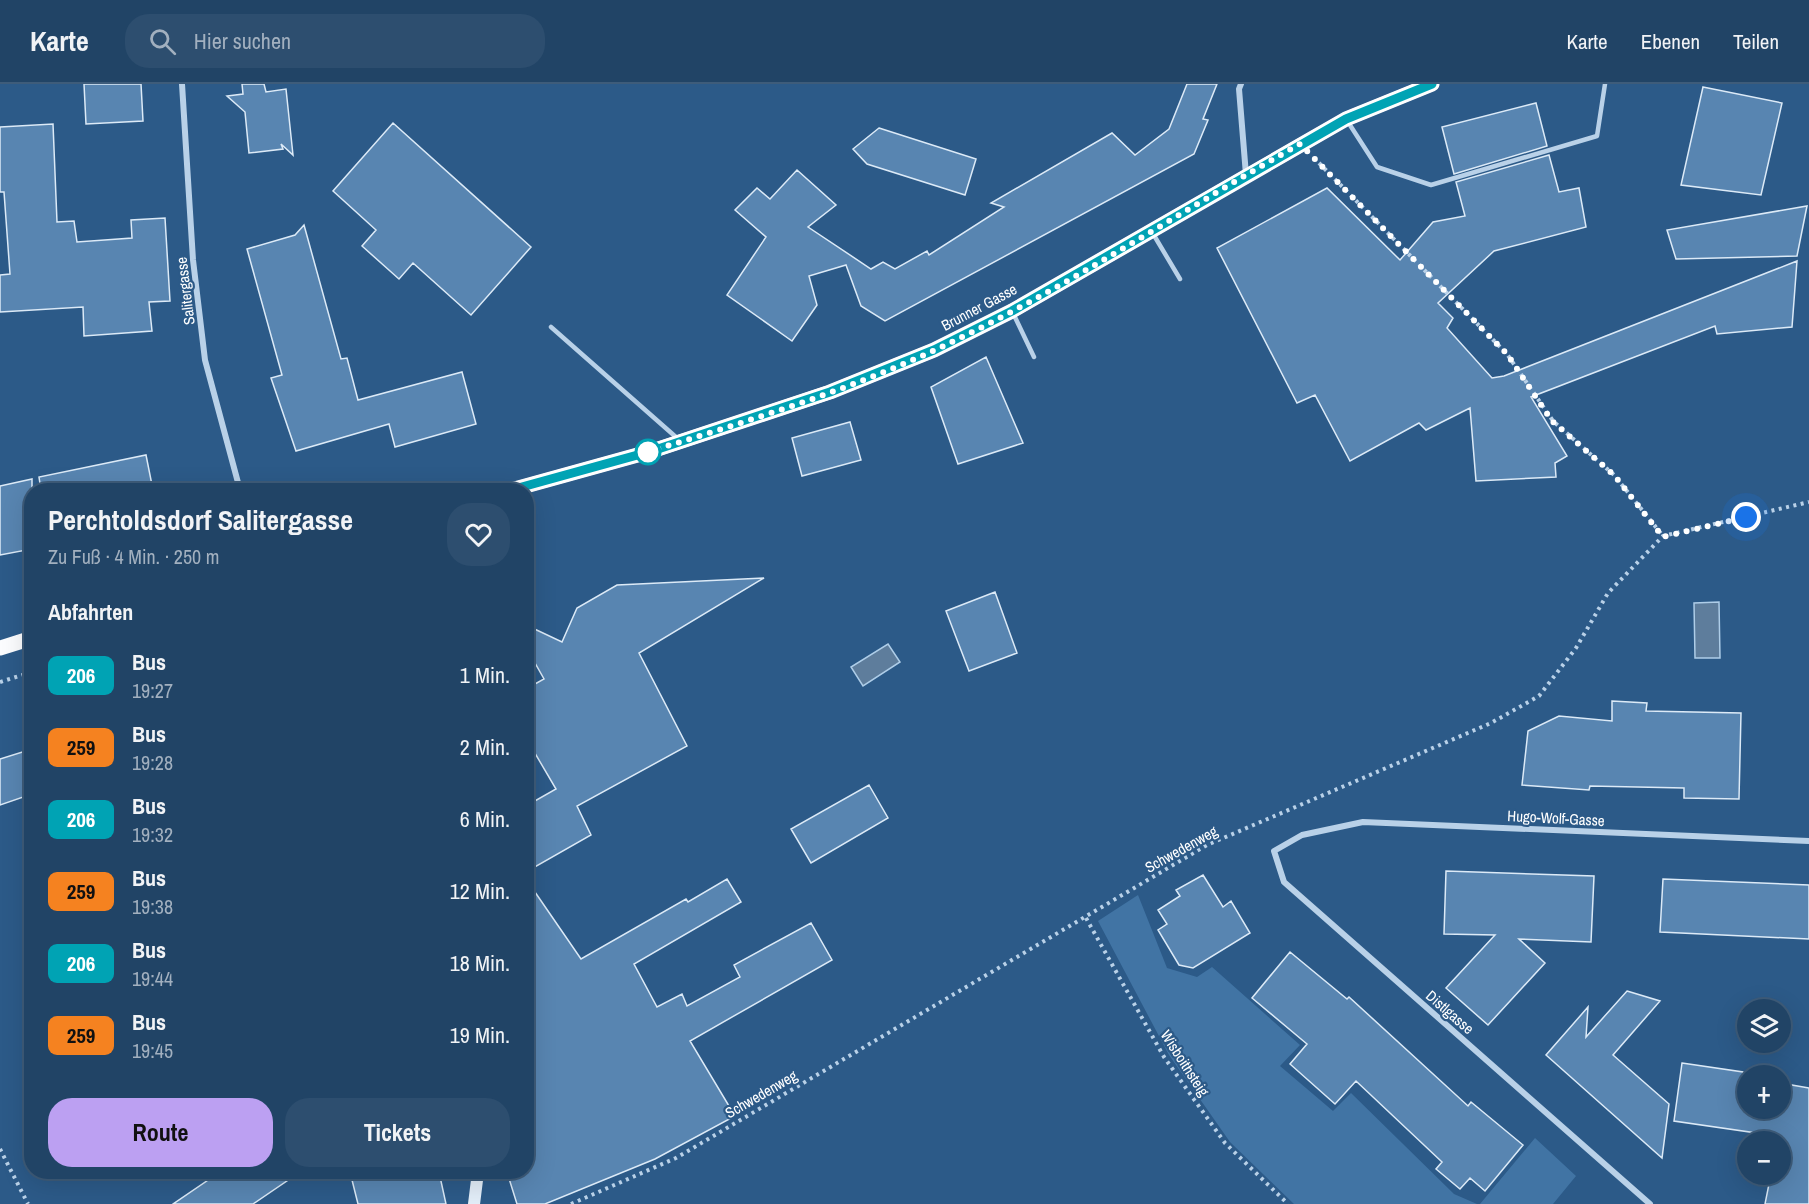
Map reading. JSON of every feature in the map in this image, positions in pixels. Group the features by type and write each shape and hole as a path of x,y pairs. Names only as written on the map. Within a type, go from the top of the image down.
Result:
{"main road":[{"name":"Brunner Gasse","path":"534,483 680,441 830,392 934,350 1012,311 1346,119 1432,84"},
{"path":"0,648 24,640"},
{"path":"474,1204 477,1179"}],"street":[{"name":"Salitergasse","path":"182,84 193,260 205,360 238,483"},
{"path":"1241,84 1239,89 1246,175"},
{"name":"Hugo-Wolf-Gasse","path":"1302,835 1363,822 1809,841"},
{"name":"Distlgasse","path":"1302,835 1274,851 1284,882 1650,1204"}],"lane":[{"path":"1346,119 1377,167 1431,185 1597,136 1605,84"},
{"path":"1151,230 1180,279"},
{"path":"1012,311 1034,357"},
{"path":"551,327 680,441"}],"path":[{"path":"1300,144 1507,354 1552,421 1614,475 1663,537 1809,502"},
{"name":"Schwedenweg","path":"571,1204 676,1158 1207,845 1491,723 1539,696 1576,648 1608,593 1663,537"},
{"path":"0,682 24,674"},
{"name":"Wisboithsteig","path":"1086,918 1164,1057 1225,1143 1288,1204"},
{"path":"0,1149 28,1204"}],"shaded area":[{"path":"1719,602 1720,658 1695,658 1694,603"},
{"path":"888,644 900,662 863,686 851,667"},
{"path":"1138,895 1167,968 1197,977 1212,967 1300,1045 1280,1066 1333,1111 1351,1093 1454,1194 1477,1204 1294,1204 1230,1142 1169,1055 1098,921"},
{"path":"1535,1138 1576,1176 1553,1204 1480,1204"}],"building":[{"path":"84,84 141,84 143,121 86,124"},
{"path":"242,84 264,84 266,92 286,89 293,155 281,144 283,149 249,153 245,112 227,96 243,94"},
{"path":"1187,84 1217,84 1203,119 1208,120 1194,154 885,321 861,306 846,265 809,276 817,305 792,341 727,295 766,237 735,210 757,188 770,199 797,170 836,205 808,227 871,269 883,262 895,269 927,251 929,255 1004,207 991,203 1112,133 1135,155 1169,129"},
{"path":"1703,87 1782,103 1761,195 1681,185"},
{"path":"1536,103 1547,146 1454,174 1442,127"},
{"path":"393,123 531,247 471,315 413,263 399,279 362,246 376,230 333,191"},
{"path":"53,124 57,222 74,221 77,242 132,238 131,220 165,218 170,301 149,302 152,331 84,336 83,307 0,312 0,275 10,274 4,192 0,192 0,127"},
{"path":"879,128 976,159 965,195 867,164 853,149"},
{"path":"1549,155 1559,192 1579,188 1586,227 1494,251 1438,303 1453,318 1447,328 1492,378 1504,376 1797,261 1792,327 1717,334 1715,326 1531,397 1567,456 1555,463 1556,477 1476,481 1470,408 1426,430 1419,423 1350,461 1315,395 1297,403 1217,248 1327,188 1400,260 1433,222 1465,216 1456,182"},
{"path":"1807,206 1797,256 1676,259 1667,230"},
{"path":"304,225 341,359 347,358 358,400 462,372 476,424 395,447 389,424 296,451 271,378 282,375 247,249 295,235"},
{"path":"986,357 1023,443 958,464 931,387"},
{"path":"850,422 861,460 802,476 792,438"},
{"path":"146,455 152,483 40,483 39,477"},
{"path":"32,479 32,483 24,483 24,550 0,555 0,486"},
{"path":"764,578 639,653 687,746 577,806 591,835 534,867 534,801 556,789 534,752 534,685 544,679 534,661 534,629 562,642 577,608 617,585"},
{"path":"995,592 1017,653 969,671 946,611"},
{"path":"1612,701 1647,703 1646,711 1741,713 1739,799 1684,798 1684,788 1590,786 1589,790 1522,785 1528,731 1559,716 1612,721"},
{"path":"24,752 24,797 0,805 0,759"},
{"path":"869,785 888,818 811,863 791,829"},
{"path":"1446,871 1594,876 1591,942 1519,939 1545,963 1488,1025 1446,988 1495,935 1444,934"},
{"path":"1203,875 1223,907 1231,901 1250,933 1193,968 1179,965 1158,930 1167,924 1158,910 1180,896 1176,890"},
{"path":"727,879 741,902 634,964 657,1007 682,994 687,1006 740,977 734,965 811,923 832,960 690,1041 735,1116 655,1159 545,1204 517,1204 509,1179 534,1179 534,891 581,959 686,899 688,902"},
{"path":"1663,879 1809,885 1809,939 1660,932"},
{"path":"1290,952 1347,999 1349,997 1468,1106 1471,1102 1523,1145 1485,1191 1470,1178 1460,1189 1436,1169 1442,1162 1356,1081 1335,1104 1290,1064 1307,1044 1252,998"},
{"path":"1627,991 1660,1001 1613,1055 1669,1104 1662,1158 1546,1055 1588,1007 1586,1037"},
{"path":"1682,1063 1737,1071 1737,1119 1791,1119 1791,1085 1809,1088 1809,1204 1765,1204 1769,1185 1791,1185 1791,1131 1743,1131 1674,1121"},
{"path":"210,1179 290,1179 253,1204 173,1204"},
{"path":"352,1179 441,1179 446,1204 358,1204"}],"bus line":[{"name":"206","path":"534,484 652,451 830,392 934,350 1012,311 1346,119 1432,84"}],"route":[{"path":"648,452 830,392 934,350 1012,311 1300,144 1507,354 1552,421 1614,475 1663,537 1746,517"}]}
